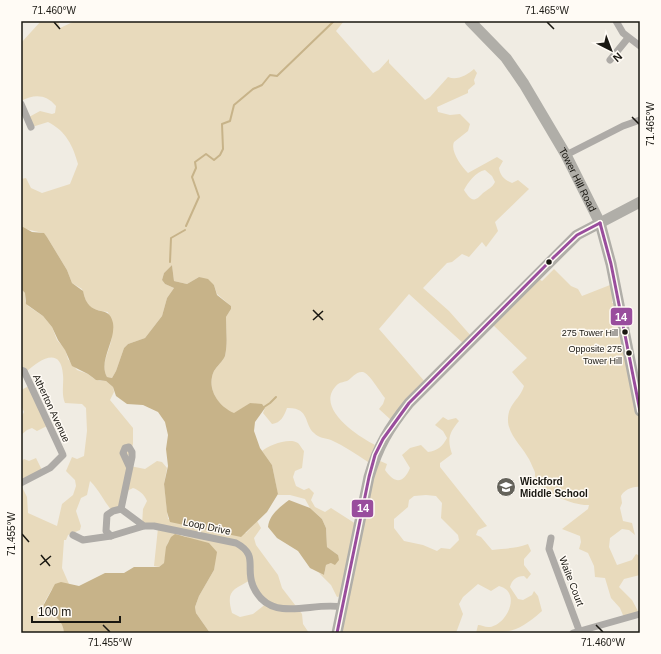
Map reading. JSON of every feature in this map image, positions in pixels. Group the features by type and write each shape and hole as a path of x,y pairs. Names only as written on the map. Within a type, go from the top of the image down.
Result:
{"main road":[{"name":"Tower Hill Road","path":"470,21 507,60 524,84 566,155 600,223 610,264 640,410"},
{"path":"337,633 375,455 394,423 409,402 554,257 578,235 640,202"}],"street":[{"path":"616,21 623,33 640,46"},
{"path":"610,60 628,38"},
{"path":"21,104 31,127"},
{"path":"566,155 623,126 640,120"},
{"name":"Atherton Avenue","path":"21,483 50,468 63,455 23,371"},
{"path":"121,508 129,466"},
{"path":"121,508 144,526"},
{"path":"111,536 106,531 107,515 121,508"},
{"name":"Loop Drive","path":"73,535 83,540 111,536 144,526 164,528 236,543 244,547 250,557 251,580 255,590 271,606 289,610 329,604 342,607"},
{"name":"Waite Court","path":"551,538 549,549 576,632"},
{"path":"576,632 610,624 640,614"}],"shaded area":[{"path":"41,21 58,21 60,28 75,21 344,21 336,31 373,73 379,70 389,59 389,63 425,100 430,97 448,77 458,78 474,69 477,73 474,80 475,84 468,90 468,93 437,107 438,112 450,115 460,114 470,124 468,131 454,142 453,146 455,154 459,162 468,173 497,157 503,161 499,168 500,173 507,181 512,183 518,180 529,189 495,222 498,231 486,247 482,242 469,257 462,254 452,262 447,263 423,288 449,311 472,337 464,344 409,294 379,329 426,383 391,420 379,409 385,398 371,379 363,372 358,373 347,381 338,384 331,393 331,402 334,411 349,428 375,445 371,457 387,464 385,470 395,480 401,480 410,468 402,455 410,448 421,445 428,452 439,448 447,438 443,431 435,425 443,417 448,420 456,418 459,421 453,429 449,440 452,454 440,463 440,467 487,526 478,530 476,535 481,537 492,550 514,548 528,544 531,551 524,559 524,565 531,574 527,579 524,576 521,576 513,580 510,587 518,599 523,600 532,595 534,591 538,596 542,611 519,628 497,633 476,633 478,625 488,627 501,621 506,616 511,602 510,595 506,589 499,586 491,591 478,584 463,597 459,604 463,614 456,633 340,633 341,596 337,597 331,585 319,573 324,575 326,565 331,563 338,555 327,547 326,528 322,519 310,508 305,499 290,495 278,495 272,465 262,451 279,442 294,441 298,443 304,451 302,468 295,471 293,477 296,486 304,490 309,488 314,493 311,500 315,507 325,512 331,508 356,524 368,462 336,442 316,435 311,430 300,410 287,408 280,421 272,424 263,413 265,408 250,403 234,414 223,406 215,396 212,377 214,371 225,356 227,341 226,317 231,309 231,306 217,294 214,285 199,277 187,284 174,281 172,265 164,273 162,280 165,284 174,288 167,298 162,316 145,338 128,344 124,348 112,378 107,377 104,366 112,332 108,312 96,310 89,306 82,289 72,283 67,270 43,233 21,228 21,179 26,178 31,188 42,193 70,184 78,164 71,145 60,130 48,122 32,127 29,117 40,111 52,114 55,113 56,106 48,99 40,96 31,97 21,101 21,43","holes":["485,170 492,176 495,182 477,198 473,199 469,197 464,190 478,173","414,496 436,496 442,503 441,518 458,535 459,540 450,549 441,548 437,551 423,545 404,541 394,528 394,519 408,507 409,500"]},
{"path":"23,227 32,232 44,233 67,270 72,283 83,291 90,306 94,309 107,313 111,317 113,330 105,364 107,377 112,378 124,348 128,344 145,338 162,316 167,298 174,288 165,284 162,280 164,273 172,265 174,281 187,284 199,277 208,279 214,285 217,295 231,306 231,309 226,317 227,341 225,356 214,371 212,377 213,390 215,396 223,406 234,413 250,403 262,404 265,408 255,422 254,431 260,448 272,465 278,494 267,512 241,537 170,522 167,512 164,484 168,466 166,449 168,435 165,422 158,412 143,405 127,404 116,396 113,387 106,381 96,380 72,366 52,327 43,316 26,304 25,293 21,289 21,228"},
{"path":"554,269 571,286 578,289 582,296 610,285 613,295 612,303 619,303 640,407 640,487 634,487 622,494 622,503 620,508 623,521 632,523 635,535 629,530 622,529 610,538 609,547 617,565 632,560 636,554 640,556 640,575 624,579 619,587 632,600 639,613 625,620 620,608 611,598 605,578 595,577 594,566 588,553 579,549 581,542 580,536 562,529 588,509 589,505 583,505 559,498 551,494 539,484 535,478 535,471 530,461 514,438 508,423 510,408 524,386 512,372 527,358 489,321 534,276 542,281"},
{"path":"21,289 25,293 25,301 28,306 43,316 52,327 57,340 65,349 68,359 77,370 100,381 106,381 113,387 114,392 110,400 133,428 133,444 127,460 130,466 145,469 157,461 162,462 167,468 164,484 168,519 246,533 257,521 261,528 254,538 256,545 278,575 282,588 302,614 303,624 309,633 210,633 196,613 195,607 199,596 214,570 215,558 187,537 182,535 168,542 164,563 159,567 154,566 158,528 142,525 143,509 147,501 144,496 133,488 121,494 120,508 112,511 90,481 87,495 81,498 76,511 81,526 80,530 68,535 66,540 64,540 62,568 69,584 52,589 44,603 43,612 60,621 64,633 21,633 21,485 27,497 28,513 57,526 62,504 73,495 76,486 75,480 66,471 72,457 77,459 84,456 87,431 86,408 82,404 65,403 63,392 63,375 58,360 49,358 37,363 26,372 21,370","holes":["251,580 267,603 253,614 240,617 232,613 230,596 235,589"]},
{"path":"31,385 47,426 37,431 32,428 21,435 21,418 24,412 21,405 21,390"},
{"path":"36,458 43,472 21,484 21,462 24,459 29,461"},
{"path":"289,500 310,508 322,519 326,528 327,547 338,555 339,560 335,565 331,563 326,565 324,575 310,568 298,551 277,538 268,527 270,519 273,515"},
{"path":"175,534 209,543 217,552 214,570 199,596 195,607 196,613 210,633 64,633 62,625 58,619 43,612 42,608 55,584 61,582 79,586 105,573 124,573 134,567 159,567 164,563 166,547 171,537"}],"waterway":[{"path":"186,226 199,197 192,177 196,168 195,162 206,154 214,160 220,155 223,149 222,124 230,121 234,105 253,89 262,85 270,75 277,76 334,21"},
{"path":"170,262 171,238 185,230"},
{"path":"264,407 276,397"}],"transit line":[{"name":"14","path":"600,223 611,264 640,411"},
{"name":"14","path":"337,633 369,477 375,455 383,439 409,403 554,257 577,235 600,223"}],"place":[{"name":"275 Tower Hill","path":"625,332"},
{"name":"Opposite 275 Tower Hill","path":"629,353"},
{"name":"Wickford Middle School","path":"506,487"}]}
